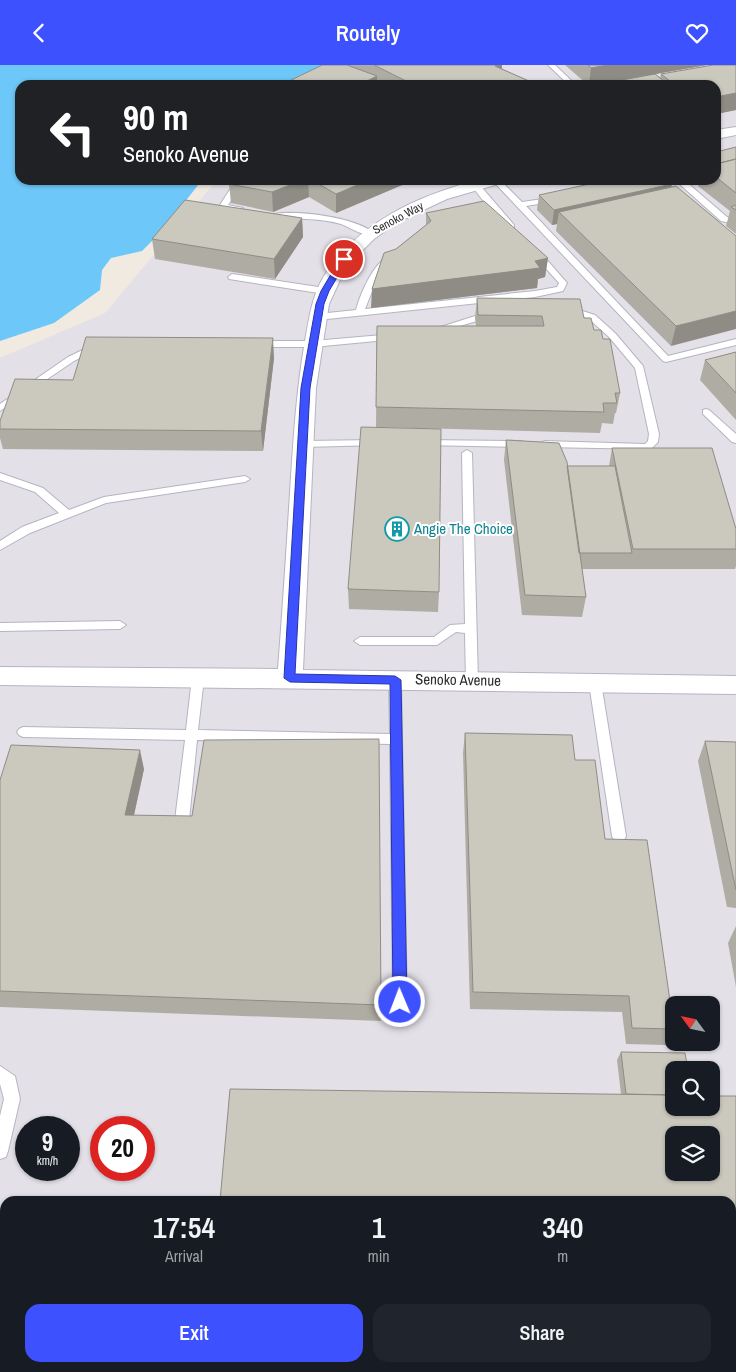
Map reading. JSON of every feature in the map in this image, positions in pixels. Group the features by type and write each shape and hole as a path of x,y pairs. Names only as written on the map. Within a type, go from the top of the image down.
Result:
{"street":[{"path":"721,134 736,131"},
{"name":"Senoko Way","path":"290,678 306,388 318,317 325,291 344,259 370,233 409,209 475,185"},
{"name":"Senoko Avenue","path":"0,676 290,678 736,685"}],"lane":[{"path":"551,65 568,80"},
{"path":"237,185 224,205 226,208 253,213"},
{"path":"475,185 518,235"},
{"path":"501,185 666,359 736,342"},
{"path":"685,185 724,219 736,222"},
{"path":"520,205 565,196"},
{"path":"479,212 493,208"},
{"path":"271,216 326,218 370,233"},
{"path":"318,317 535,294 560,289 563,283 530,247"},
{"path":"360,313 364,297 379,268 396,251"},
{"path":"232,277 325,291"},
{"path":"416,443 647,447 652,442 654,434 640,368 612,335 592,317 562,308 554,308"},
{"path":"428,332 502,311"},
{"path":"244,345 313,344 401,337"},
{"path":"0,408 84,351 97,346 107,346"},
{"path":"706,412 736,440"},
{"path":"304,444 388,443"},
{"path":"467,453 472,681"},
{"path":"0,476 39,490 67,514"},
{"path":"0,546 26,530 104,500 245,479"},
{"path":"0,627 120,625"},
{"path":"360,641 437,641 454,628 472,629"},
{"path":"182,820 198,678"},
{"path":"395,680 400,1002"},
{"path":"595,683 619,836"},
{"path":"23,732 396,739"},
{"path":"0,1074 9,1081 12,1099 0,1151"}],"shaded area":[{"path":"340,65 736,65 736,1196 0,1196 0,358 105,313 213,185 721,185 721,80 323,80"}],"water":[{"path":"0,65 328,65 306,80 15,80 15,185 198,185 184,203 187,206 142,251 111,258 102,270 100,290 54,323 0,341"}],"building":[{"path":"322,65 347,65 377,76 369,80 291,80"},
{"path":"374,65 497,65 495,66 527,80 404,80"},
{"path":"588,65 608,65 591,68"},
{"path":"713,65 736,65 736,93 721,96 721,80 669,80 661,74"},
{"path":"655,74 663,80 622,80"},
{"path":"736,147 736,159 721,163 721,151"},
{"path":"736,159 736,193 721,181 721,163"},
{"path":"234,185 290,185 272,192"},
{"path":"321,185 357,185 336,194"},
{"path":"585,185 667,185 554,210 539,195"},
{"path":"676,186 736,236 736,311 676,326 559,212"},
{"path":"185,200 302,218 274,259 152,239"},
{"path":"484,201 548,258 535,261 540,268 372,289 384,253 396,249 431,221 426,213"},
{"path":"477,298 580,299 584,318 591,318 594,330 601,330 603,339 610,339 620,393 615,393 617,403 603,403 604,412 376,407 377,326 544,326 542,316 478,315"},
{"path":"86,337 273,338 261,431 0,429 0,421 15,379 73,380"},
{"path":"736,352 736,393 705,360"},
{"name":"Angie The Choice","path":"361,427 441,429 439,592 348,589"},
{"path":"506,440 559,443 567,462 586,597 525,595"},
{"path":"612,448 712,448 736,529 736,549 633,549"},
{"path":"567,466 615,466 632,553 579,553"},
{"path":"465,733 572,735 575,760 595,760 605,839 647,840 669,996 665,996 665,1029 632,1028 629,996 473,992"},
{"path":"379,739 381,1005 0,991 0,780 11,745 140,750 125,815 192,816 204,740"},
{"path":"705,741 736,742 736,890"},
{"path":"621,1052 685,1053 686,1061 665,1061 665,1095 626,1094"},
{"path":"230,1089 665,1095 665,1116 720,1116 720,1096 736,1096 736,1196 220,1196"}],"place":[{"name":"Angie The Choice","path":"397,529"}],"route":[{"path":"344,259 325,291 320,304 309,362 290,678 395,680 400,1002"}]}
